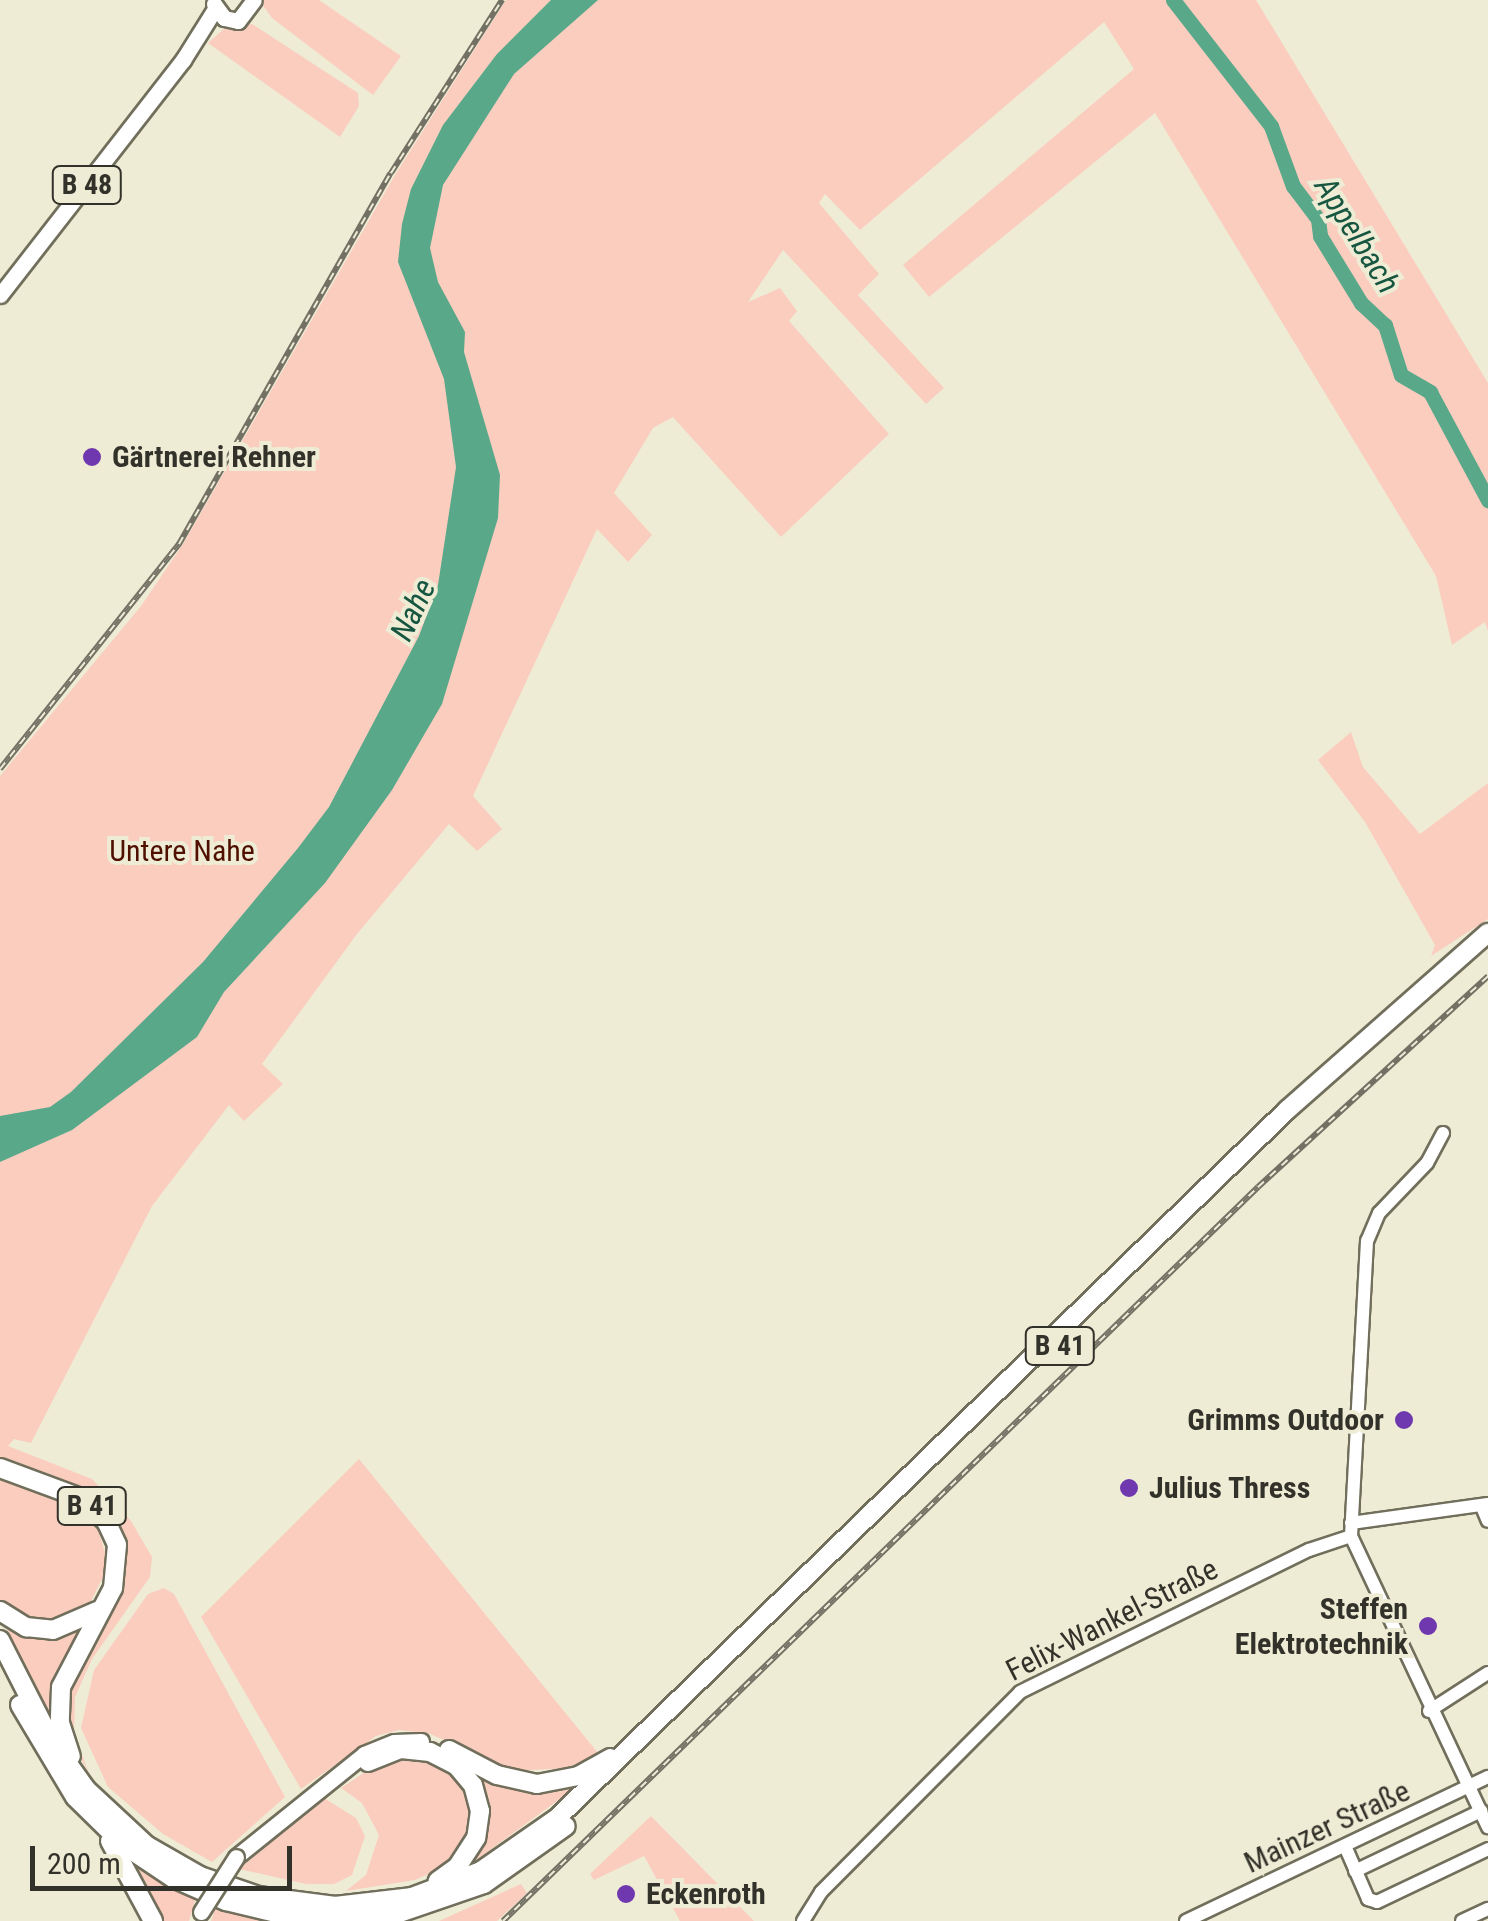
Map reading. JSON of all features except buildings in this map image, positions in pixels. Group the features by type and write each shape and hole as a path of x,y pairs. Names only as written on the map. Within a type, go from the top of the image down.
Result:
{"highway":[{"name":"B 41","path":"376,1921 528,1842 1274,1122 1488,933"},
{"name":"B 41","path":"0,1666 56,1772 96,1820 173,1878 245,1907 324,1919 408,1904 484,1884 549,1842 1294,1118 1488,947"},
{"name":"B 41","path":"0,1468 74,1494 101,1514 118,1554 109,1595"},
{"path":"0,1610 26,1627 62,1629 90,1617 109,1595"},
{"path":"86,1789 62,1735 59,1699 67,1666 109,1595"},
{"name":"B 41","path":"0,1640 52,1740 86,1789 155,1850 238,1890 316,1905 408,1904 468,1854 480,1820 476,1794 456,1765 430,1752 401,1750 368,1762"},
{"name":"B 41","path":"420,1741 507,1779 537,1784 578,1776 632,1745"},
{"path":"96,1820 134,1878 153,1921"}],"main road":[{"path":"219,10 247,16 254,0"},
{"name":"B 48","path":"0,295 219,10"},
{"name":"B 41","path":"200,1916 236,1857 255,1839 364,1754 420,1741"},
{"name":"B 41","path":"255,1839 368,1762"}],"street":[{"path":"1443,1133 1427,1163 1379,1213 1367,1242 1351,1529 1429,1711 1488,1827"},
{"path":"1485,1506 1488,1521"},
{"name":"Felix-Wankel-Straße","path":"804,1921 821,1892 1020,1692 1351,1529 1485,1506"},
{"path":"1429,1711 1488,1673"},
{"name":"Mainzer Straße","path":"1186,1921 1488,1777"},
{"path":"1355,1870 1480,1812"},
{"path":"1345,1846 1368,1899 1377,1902 1488,1849"},
{"path":"1462,1921 1488,1909"}],"green space":[{"path":"259,0 319,0 401,56 373,95 272,18"},
{"name":"Untere Nahe","path":"506,0 1256,0 1488,383 1488,631 1485,622 1452,645 1436,576 1155,113 929,297 903,265 1134,69 1104,22 860,230 825,194 819,203 879,274 858,295 944,388 926,404 783,250 748,302 780,288 797,311 789,321 889,434 781,537 673,417 653,428 614,493 652,535 628,562 597,529 473,796 502,829 477,851 449,824 357,934 262,1064 283,1084 244,1121 229,1105 152,1206 31,1443 14,1439 8,1446 92,1479 131,1521 152,1557 150,1577 92,1659 75,1697 74,1734 89,1773 67,1733 66,1682 121,1587 124,1543 114,1519 0,1461 0,776 141,606 183,544 395,175"},
{"path":"252,24 358,93 359,106 340,137 208,43 225,28"},
{"path":"1351,732 1363,767 1420,834 1488,783 1488,919 1431,956 1435,945 1365,822 1318,760"},
{"path":"359,1459 598,1753 568,1768 514,1771 428,1733 399,1730 376,1736 301,1789 201,1617"},
{"path":"0,1478 68,1502 95,1521 109,1565 88,1607 46,1624 24,1620 0,1603"},
{"path":"164,1588 174,1594 285,1797 212,1862 163,1834 108,1787 81,1728 94,1670 148,1594"},
{"path":"1,1618 88,1624 60,1671 55,1723"},
{"path":"403,1758 433,1760 452,1771 473,1811 467,1841 449,1865 415,1880 346,1891 366,1875 379,1835 362,1803 341,1788 374,1766"},
{"path":"476,1773 529,1791 583,1782 472,1863 488,1824 487,1798"},
{"path":"324,1798 356,1818 365,1836 352,1875 334,1884 306,1884 239,1869"},
{"path":"651,1816 754,1921 680,1921 644,1856 594,1880 590,1874"},
{"path":"126,1855 196,1897 189,1921 158,1921"},
{"path":"521,1884 527,1893 497,1921 439,1921"},
{"path":"216,1907 247,1915 273,1921 211,1921"}],"shaded area":[{"path":"551,0 598,0 514,74 443,185 430,248 438,282 465,332 464,352 500,475 498,518 442,704 392,790 325,883 224,992 197,1037 72,1130 0,1162 0,1116 50,1107 71,1092 203,962 298,848 329,807 419,636 438,585 456,467 444,379 398,262 402,224 411,189 443,125 497,54"}],"waterway":[{"name":"Appelbach","path":"1173,0 1271,126 1293,186 1318,219 1320,236 1361,303 1385,325 1401,375 1430,392 1488,500"}],"railway":[{"path":"0,769 179,544 391,173 502,0"},
{"path":"503,1921 1258,1187 1488,976"}],"place":[{"name":"Gärtnerei Rehner","path":"92,457"},
{"name":"Grimms Outdoor","path":"1404,1420"},
{"name":"Julius Thress","path":"1129,1488"},
{"name":"Steffen Elektrotechnik","path":"1428,1626"},
{"name":"Eckenroth","path":"626,1894"}],"water label":[{"name":"Nahe","path":"413,610"}]}
